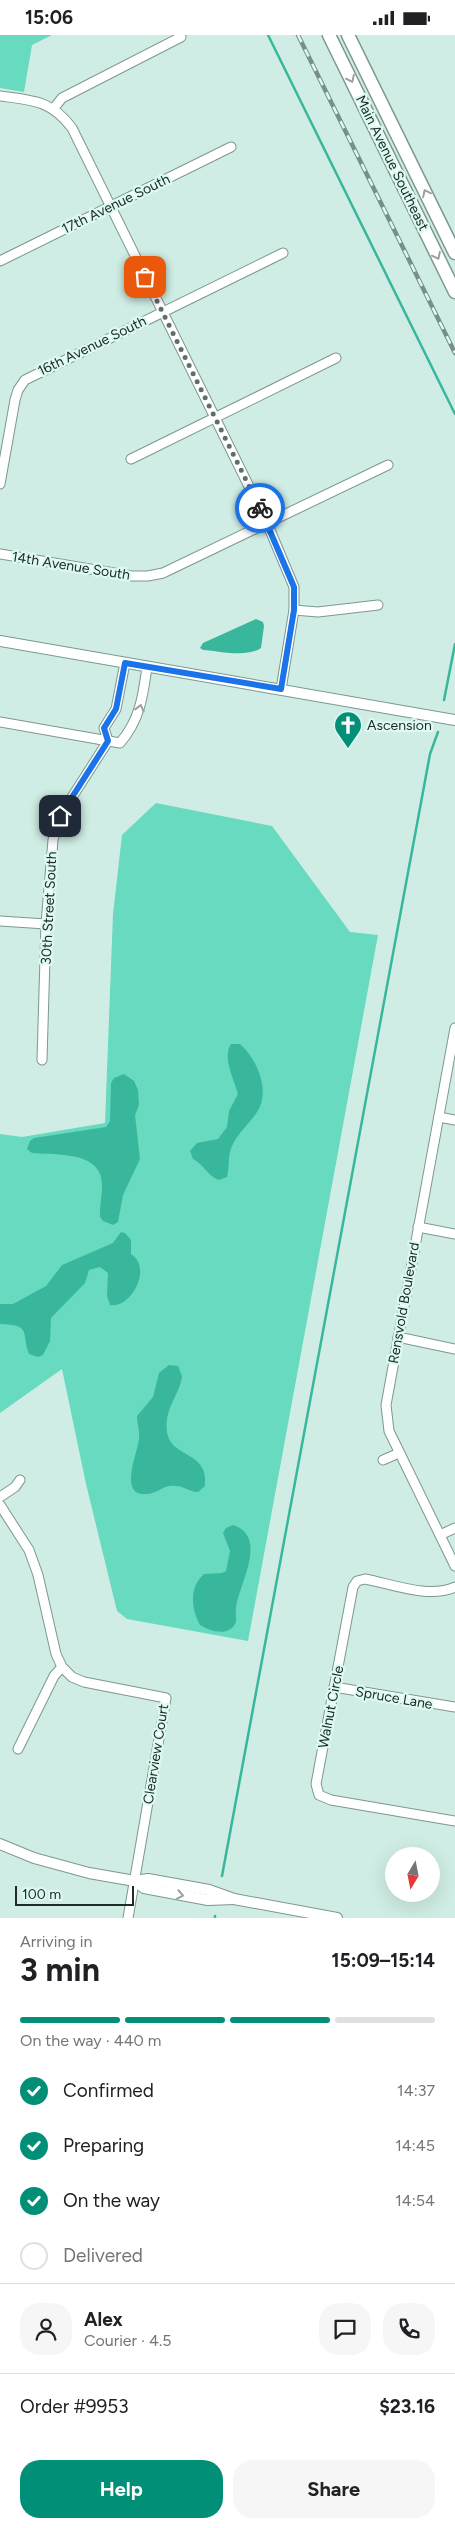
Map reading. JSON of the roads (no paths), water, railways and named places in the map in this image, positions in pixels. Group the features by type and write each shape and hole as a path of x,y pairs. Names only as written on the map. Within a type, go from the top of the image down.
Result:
{"main road":[{"name":"Main Avenue Southeast","path":"329,35 455,292"},
{"name":"Main Avenue Southeast","path":"348,35 455,253"}],"street":[{"path":"54,108 62,98 181,37 180,35"},
{"path":"0,96 37,101 54,108 72,128 267,523 292,579 294,610 281,689"},
{"name":"17th Avenue South","path":"0,261 232,147"},
{"name":"16th Avenue South","path":"0,484 15,400 18,390 25,380 283,253"},
{"path":"131,459 336,359"},
{"name":"14th Avenue South","path":"0,554 132,576 148,576 163,573 388,465"},
{"path":"294,610 318,612 378,605"},
{"path":"0,641 455,720"},
{"name":"30th Street South","path":"42,1060 46,924 53,840 60,816 108,741 104,728 116,709 125,663"},
{"path":"0,722 120,743 129,733 139,715 147,667"},
{"path":"0,921 46,924"},
{"name":"Rensvold Boulevard","path":"455,1028 386,1405 388,1431 455,1566"},
{"path":"439,1117 455,1120"},
{"path":"418,1227 455,1234"},
{"path":"398,1337 455,1349"},
{"path":"383,1460 399,1453"},
{"path":"0,1497 15,1487 20,1480"},
{"path":"0,1505 29,1550 38,1575 56,1654 62,1667 54,1676 18,1749"},
{"path":"440,1535 455,1528"},
{"name":"Walnut Circle","path":"455,1587 441,1592 430,1592 365,1579 357,1581 353,1587 316,1784 319,1795 331,1800 455,1821"},
{"name":"Clearview Court","path":"62,1667 72,1677 84,1682 166,1698 128,1918"},
{"name":"Spruce Lane","path":"334,1687 455,1707"},
{"path":"0,1844 34,1858 89,1873 135,1881 144,1888 208,1900 234,1899 337,1918"}],"waterway":[{"path":"268,35 455,414"},
{"path":"444,700 455,644"},
{"path":"222,1876 430,754 438,732"}],"railway":[{"path":"298,35 455,353"}],"place":[{"name":"Ascension","path":"348,749"}]}
